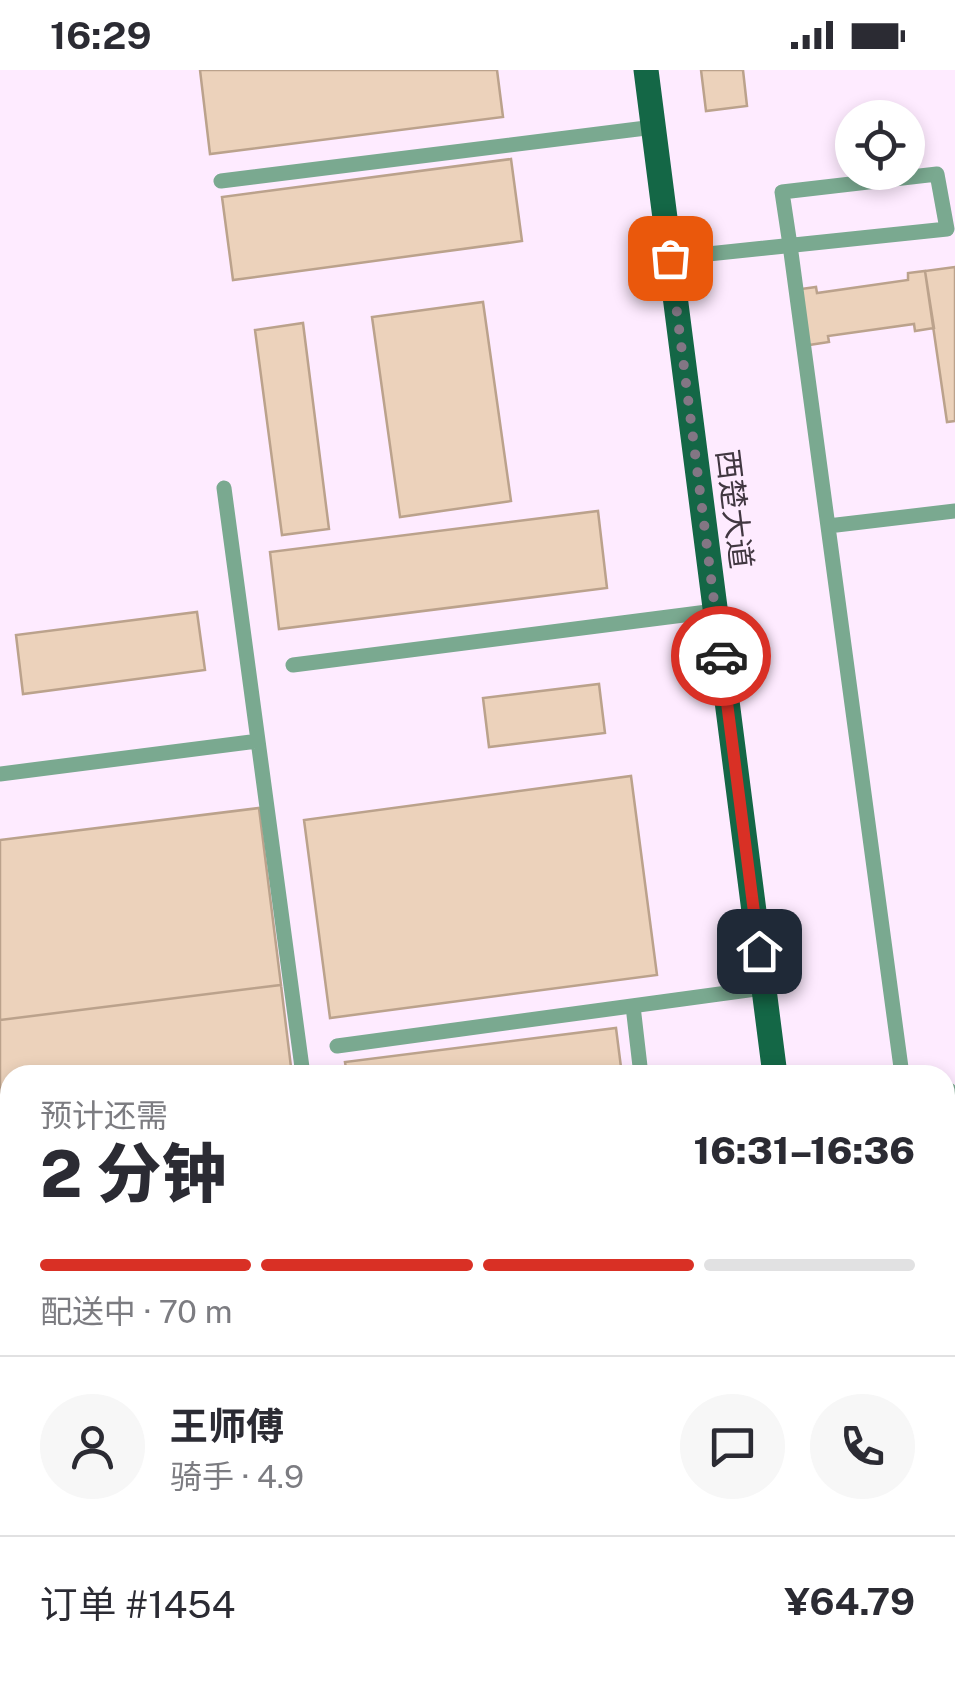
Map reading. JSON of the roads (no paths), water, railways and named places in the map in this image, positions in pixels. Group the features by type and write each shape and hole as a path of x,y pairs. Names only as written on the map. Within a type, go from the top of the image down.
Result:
{"main road":[{"name":"西楚大道","path":"646,70 774,1065"}],"lane":[{"path":"220,181 654,127"},
{"path":"670,258 790,245 951,228 938,174 782,192 790,245 901,1065"},
{"path":"224,488 302,1065"},
{"path":"828,526 955,511"},
{"path":"293,664 716,610"},
{"path":"0,774 258,741"},
{"path":"337,1046 764,988"},
{"path":"633,1006 640,1065"}]}
